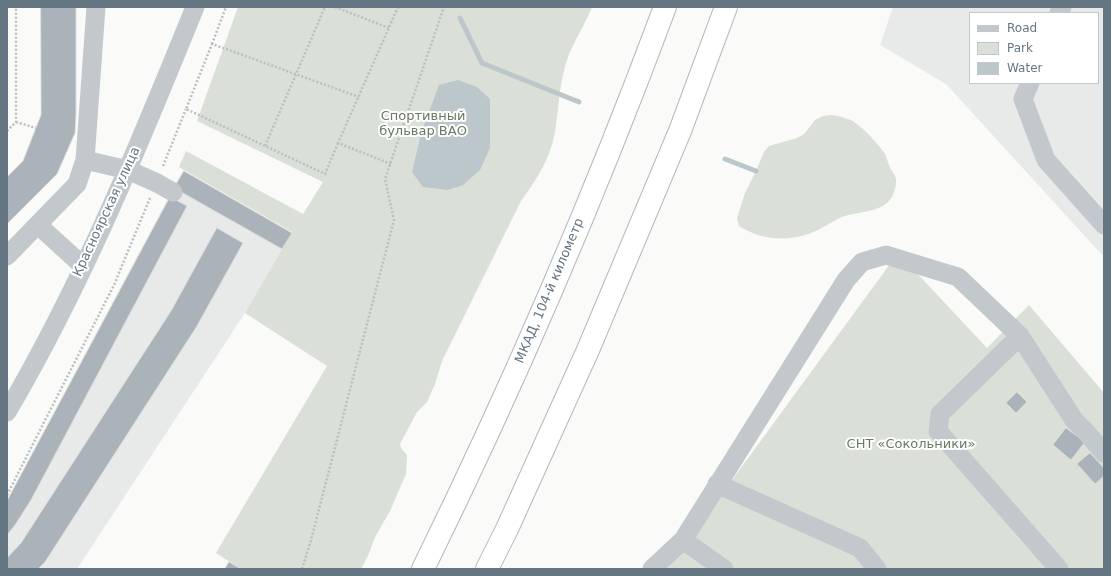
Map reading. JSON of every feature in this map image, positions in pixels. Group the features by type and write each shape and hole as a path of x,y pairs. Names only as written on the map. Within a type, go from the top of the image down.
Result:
{"highway":[{"name":"МКАД, 104-й километр","path":"423,569 458,497 536,327 627,110 665,7"},
{"path":"487,569 507,529 588,350 680,131 726,7"}],"street":[{"path":"7,256 77,184 85,160 96,7"},
{"name":"Красноярская улица","path":"7,412 49,337 128,170 195,7"},
{"path":"1030,84 1023,98 1046,160 1104,225"},
{"path":"85,160 128,170 165,187"},
{"path":"38,224 83,266"},
{"path":"652,569 683,540 846,280 862,262 886,255 958,277 1020,336 1074,420 1104,453"},
{"path":"1020,336 940,414 938,431 1059,569"},
{"path":"718,484 860,548 877,569"},
{"path":"683,540 724,569"}],"path":[{"path":"7,131 16,122 16,7"},
{"path":"7,495 165,187 186,109 226,7"},
{"path":"265,146 325,7"},
{"path":"335,7 389,28"},
{"path":"186,109 325,174 398,7"},
{"path":"302,569 311,540 394,220 385,179 444,7"},
{"path":"212,44 359,97"},
{"path":"16,122 36,128"},
{"path":"338,143 391,164"}],"shaded area":[{"path":"893,7 1104,7 1104,257 946,84 880,45"},
{"path":"184,171 292,233 245,313 77,569 7,569 7,501"}],"green space":[{"name":"Спортивный бульвар ВАО","path":"238,7 592,7 572,47 564,69 555,132 550,151 537,177 521,201 442,361 435,384 427,402 417,412 400,444 401,448 407,455 406,474 390,511 375,537 368,556 361,569 241,569 216,553 327,366 245,313 292,232 179,167 186,151 303,214 323,182 197,121"},
{"path":"832,115 853,121 870,136 885,154 896,181 893,195 888,202 883,206 870,211 842,217 818,230 798,237 768,237 758,235 739,226 737,218 745,193 764,152 769,146 797,138 804,134 815,120 823,116"},
{"name":"СНТ «Сокольники»","path":"898,253 987,348 1029,305 1104,393 1104,569 667,569"}],"water":[{"path":"458,80 477,87 490,99 490,148 480,170 463,185 448,190 423,187 412,172 421,134 439,85"}],"building":[{"path":"41,7 76,7 75,133 57,174 7,224 7,177 23,161 41,115"},
{"path":"184,171 292,233 282,249 174,188"},
{"path":"170,197 187,206 31,500 7,535 7,501"},
{"path":"217,228 243,243 197,326 45,562 38,569 7,569 7,558 21,543 171,311"},
{"path":"1017,392 1027,402 1016,413 1006,403"},
{"path":"1066,428 1085,442 1071,460 1053,445"},
{"path":"1090,453 1104,468 1104,476 1095,484 1077,464"},
{"path":"229,562 241,569 225,569"}],"waterway":[{"path":"460,18 482,63 579,102"},
{"path":"725,159 756,171"}]}
